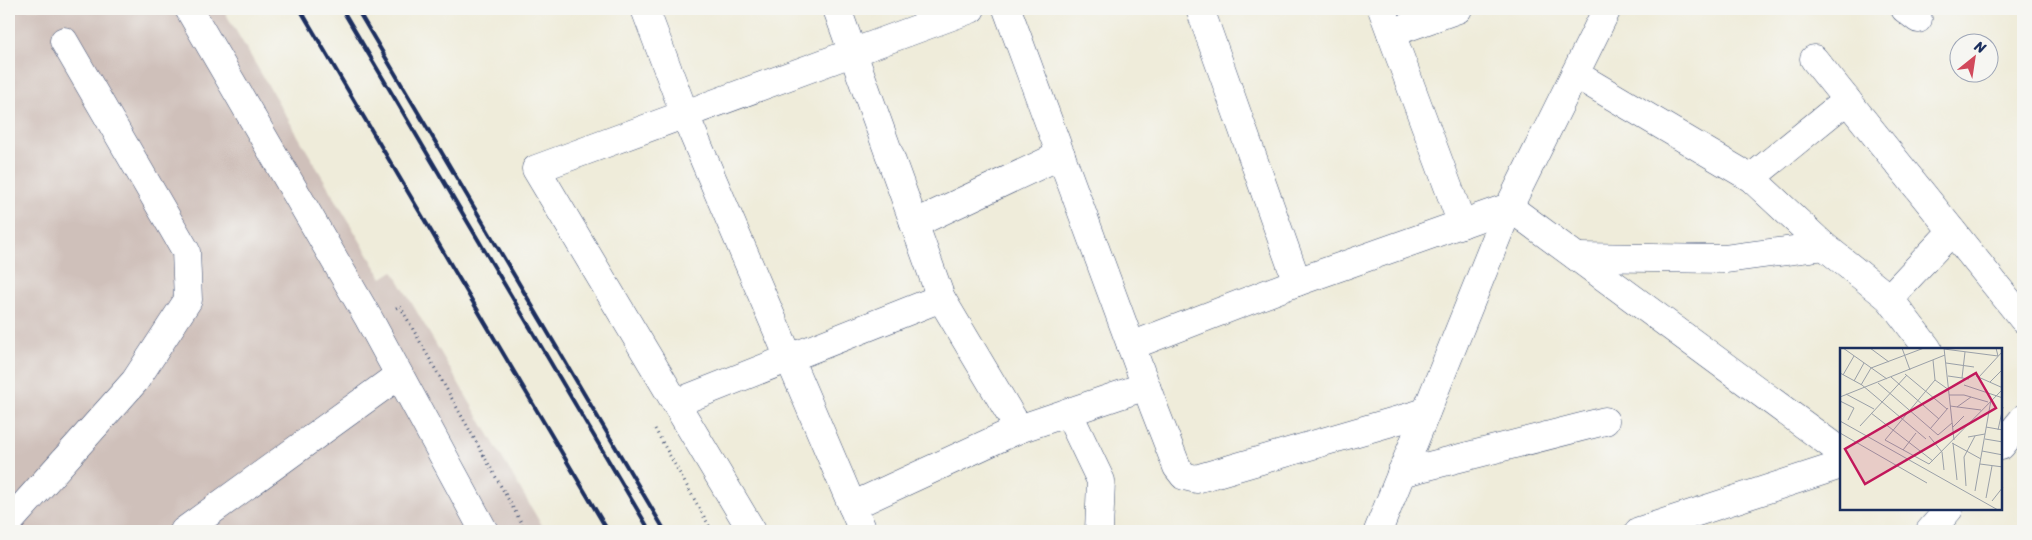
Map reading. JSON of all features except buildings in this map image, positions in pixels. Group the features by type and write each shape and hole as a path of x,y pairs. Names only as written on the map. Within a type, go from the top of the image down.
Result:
{"street":[{"path":"189,9 369,319 484,531"},
{"path":"645,9 685,115 863,531"},
{"path":"837,9 941,298 1019,429"},
{"path":"752,531 536,169 971,9"},
{"path":"1007,9 1146,386 1177,467 1184,476 1196,479 1426,412"},
{"path":"1200,9 1297,282"},
{"path":"1458,9 1387,21 1462,224"},
{"path":"1378,531 1509,207 1607,9"},
{"path":"9,522 135,381 188,300 186,252 64,41"},
{"path":"1814,59 2023,319"},
{"path":"1575,74 1751,178 1824,246 1889,298 1927,348"},
{"path":"1751,178 1847,100"},
{"path":"914,224 1061,155"},
{"path":"1131,346 1297,282 1509,207"},
{"path":"1509,207 1840,451"},
{"path":"1889,298 1952,231"},
{"path":"1577,257 1725,259 1824,246"},
{"path":"676,403 941,298"},
{"path":"184,531 399,375"},
{"path":"852,506 1019,429 1146,386"},
{"path":"2002,418 2023,411"},
{"path":"1068,412 1101,481 1099,531"},
{"path":"2002,445 2023,419"},
{"path":"1401,473 1605,421"},
{"path":"1639,531 1840,465"},
{"path":"1930,531 1948,510"}],"path":[{"path":"400,306 526,531"},
{"path":"650,421 712,531"}],"shaded area":[{"path":"9,9 223,9 382,278 393,271 545,531 9,531"}],"railway":[{"path":"300,9 608,531"},
{"path":"342,9 650,531"},
{"path":"357,9 665,531"}]}
